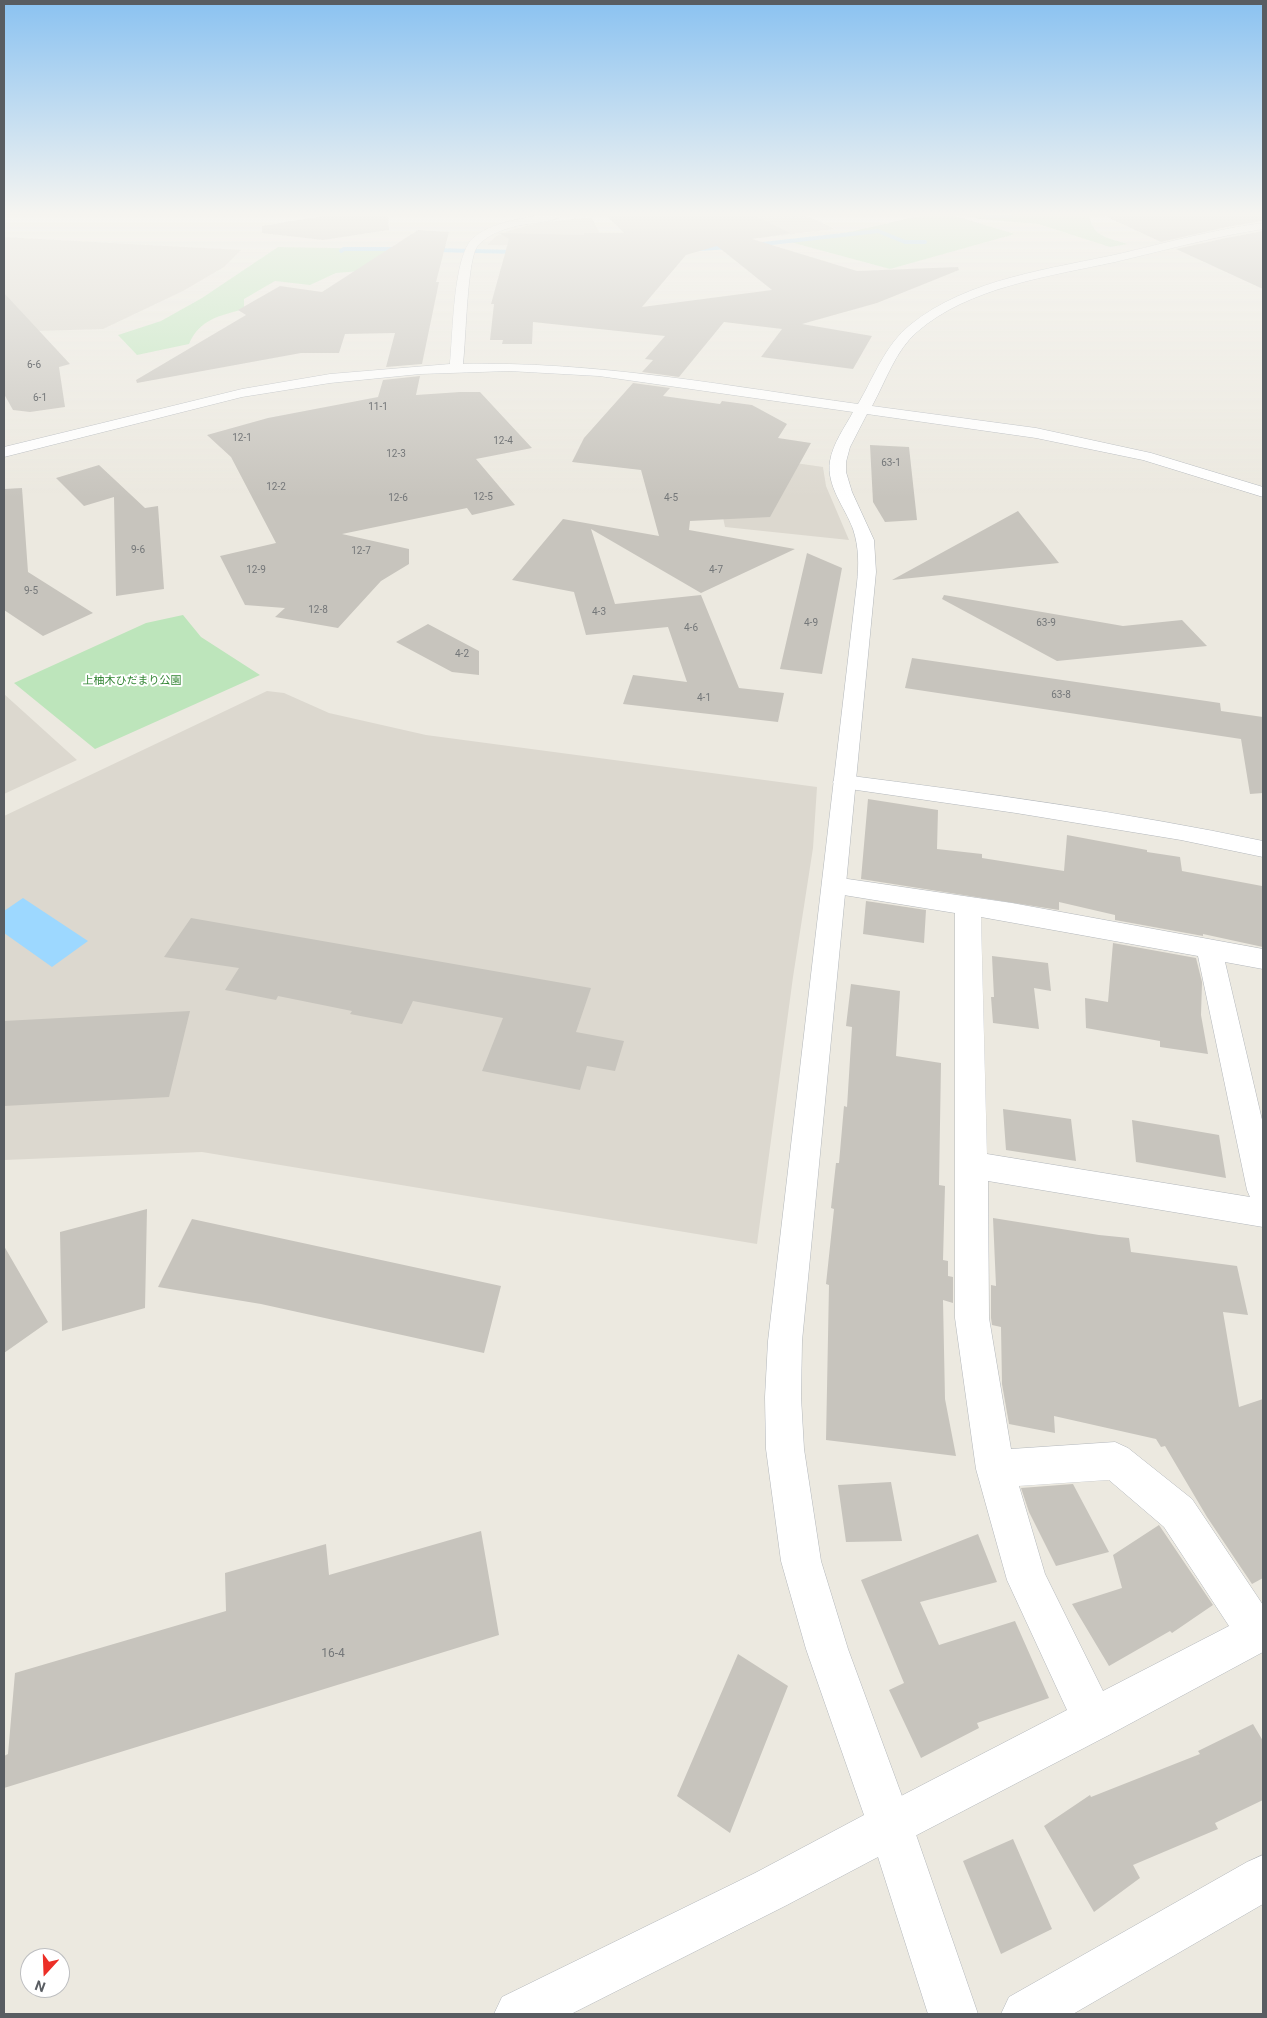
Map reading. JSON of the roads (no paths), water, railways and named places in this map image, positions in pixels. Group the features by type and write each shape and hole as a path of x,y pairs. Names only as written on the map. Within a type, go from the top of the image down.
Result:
{"street":[{"path":"456,368 462,310"},
{"path":"940,310 914,328 899,344 863,408 838,462 841,486 864,535 867,555 863,616 785,1341 783,1397 785,1449 801,1561 827,1649 890,1826 953,2014"},
{"path":"4,452 241,393 325,379 456,368 528,368 576,370 1018,430 1082,442 1167,462 1263,492"},
{"path":"844,782 1016,805 1181,832 1263,849"},
{"path":"834,886 1012,912 1263,958"},
{"path":"968,906 972,1318 995,1469 1027,1580 1094,1720"},
{"path":"1209,948 1263,1190"},
{"path":"972,1165 1263,1213"},
{"path":"519,2014 771,1889 1261,1632 1178,1513 1115,1461 995,1469"},
{"path":"1026,2014 1263,1878"}],"water":[{"path":"23,898 88,941 52,967 4,933 4,911"}],"park label":[{"name":"上柚木ひだまり公園","path":"132,681"}]}
